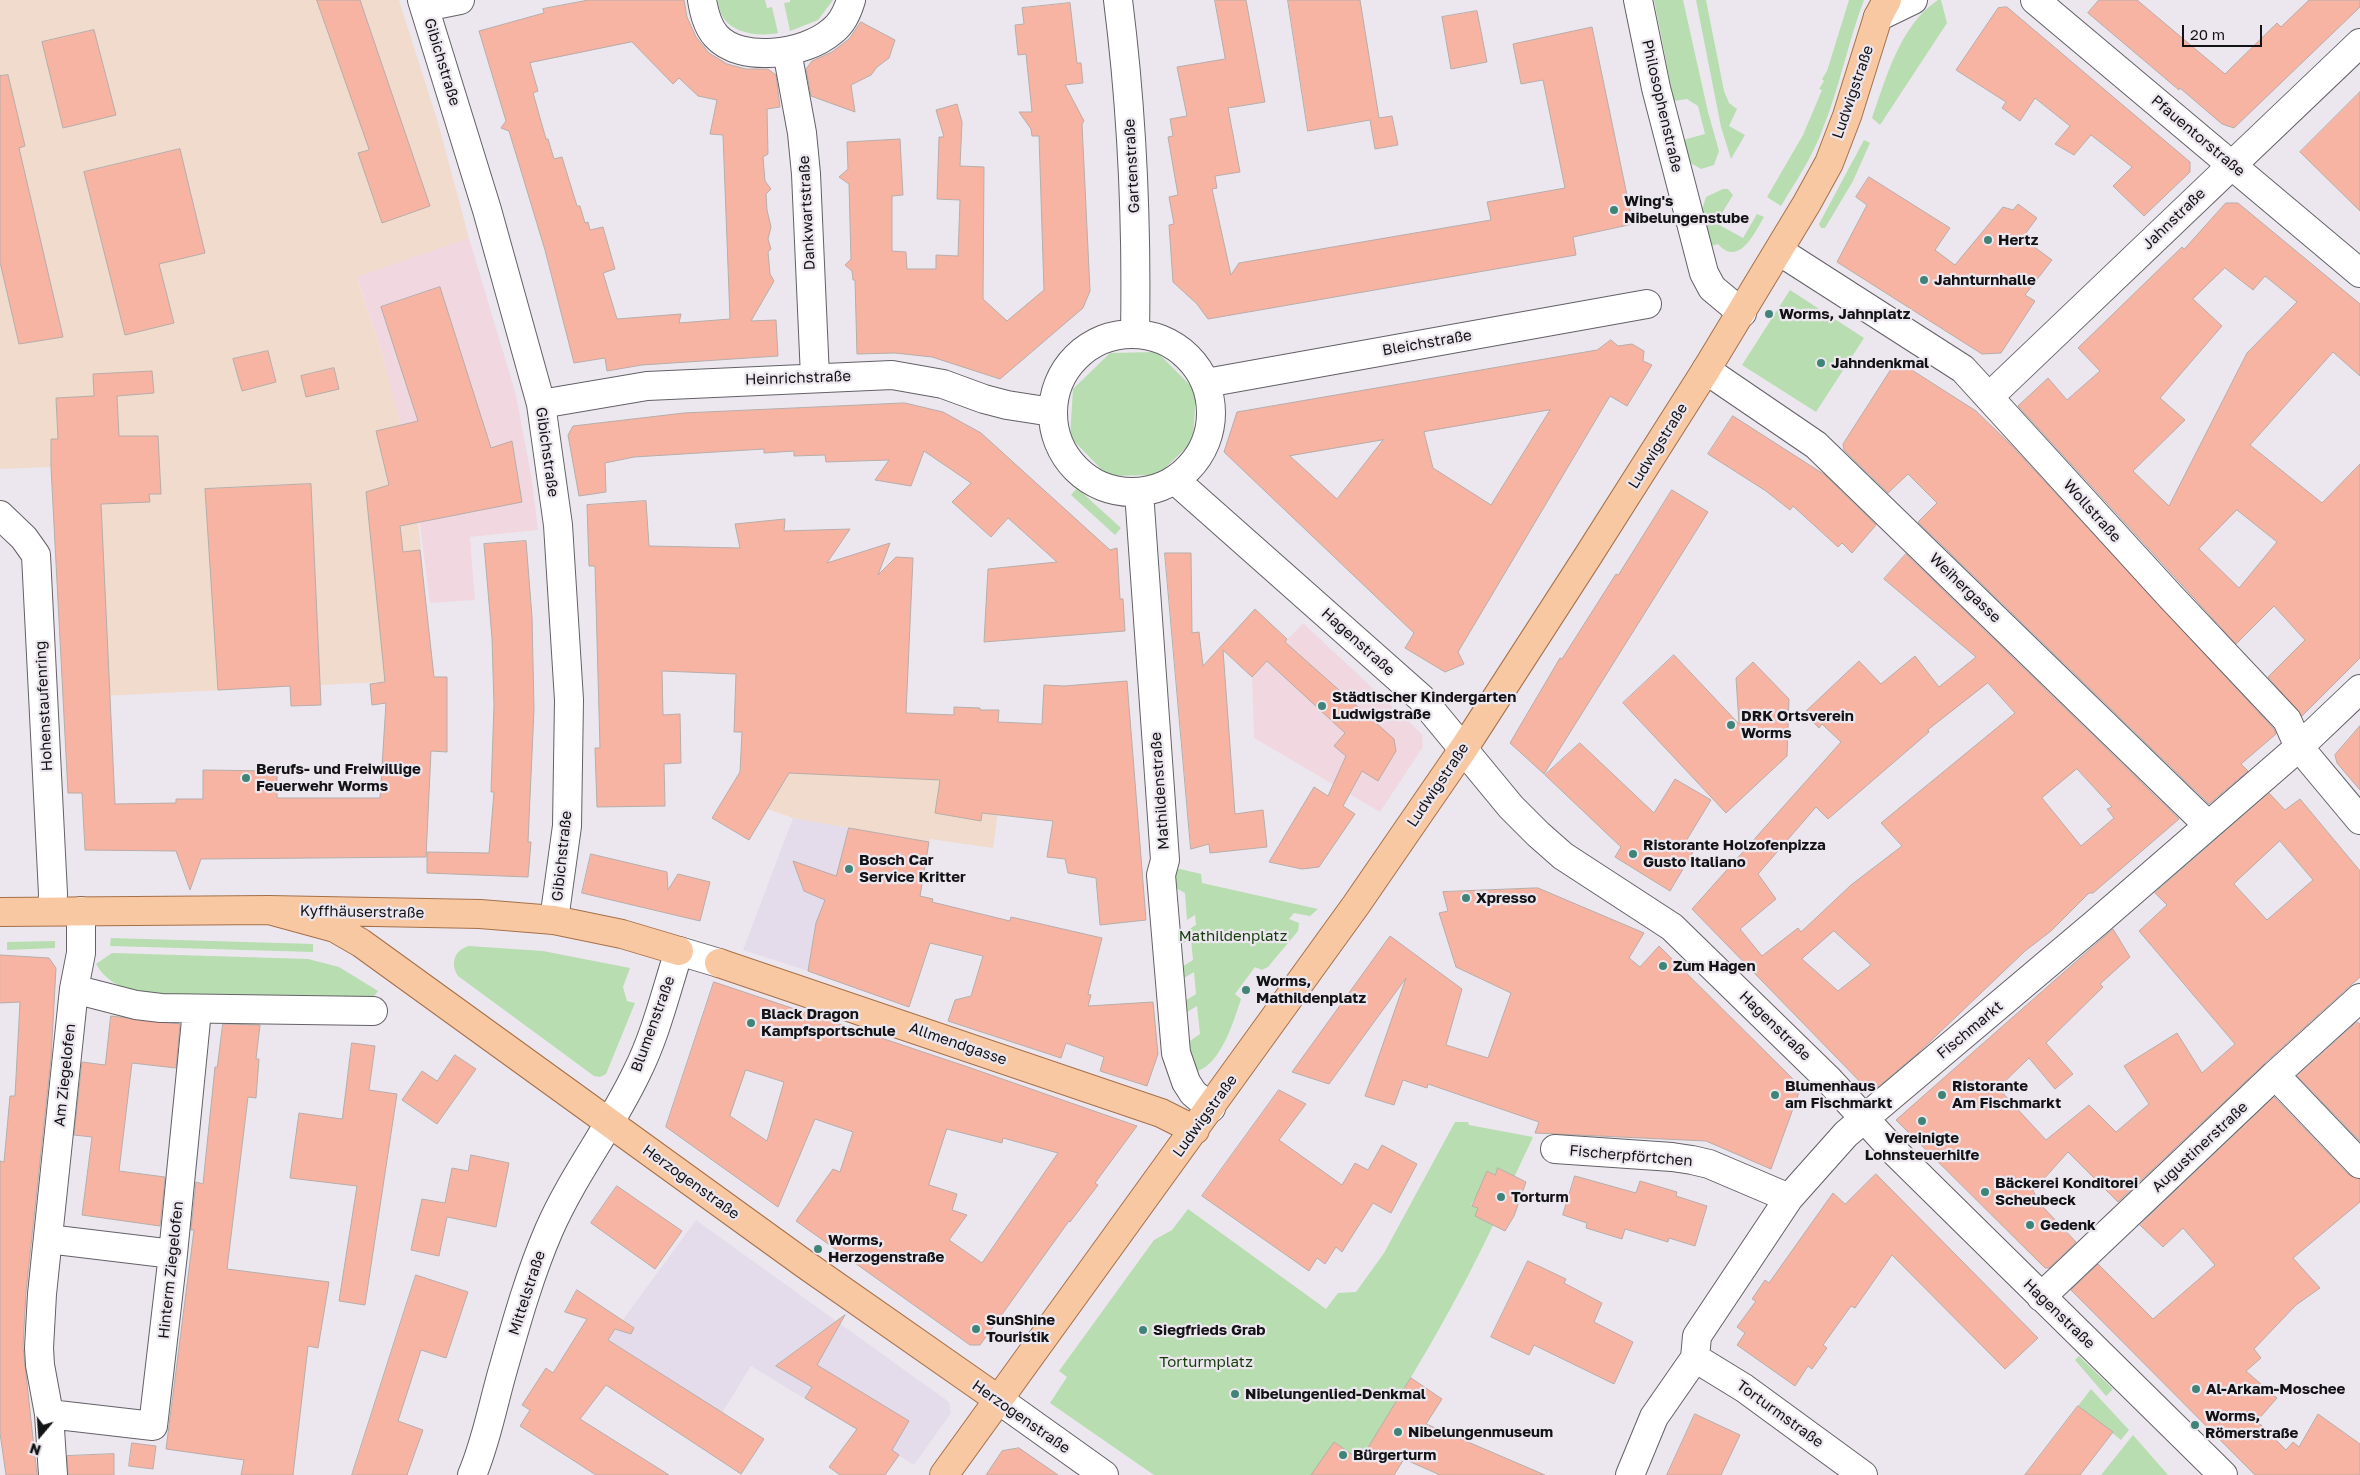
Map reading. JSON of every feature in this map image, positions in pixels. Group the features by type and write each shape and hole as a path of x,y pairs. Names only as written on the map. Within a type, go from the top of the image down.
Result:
{"main road":[{"name":"Ludwigstraße","path":"944,1475 1356,905 1464,748 1706,370 1742,313 1828,163 1847,116 1882,9"},
{"name":"Kyffhäuserstraße","path":"0,912 269,910 480,914 554,920 622,934 679,951"},
{"name":"Herzogenstraße","path":"269,910 335,928 361,943 814,1271 998,1400"},
{"name":"Allmendgasse","path":"719,963 1161,1113 1195,1130"}],"street":[{"path":"423,4 460,0"},
{"path":"702,0 708,24 715,35 724,43 749,52 787,51 811,44 831,33 847,14 851,0"},
{"name":"Gartenstraße","path":"1118,0 1129,90 1136,274 1135,333"},
{"name":"Philosophenstraße","path":"1638,0 1656,88 1704,273 1712,288 1742,313"},
{"path":"1882,9 1913,0"},
{"name":"Pfauentorstraße","path":"2035,0 2241,156 2360,273"},
{"name":"Gibichstraße","path":"423,4 487,210 541,404 558,525 569,700 567,826 554,920"},
{"name":"Jahnstraße","path":"1989,398 2360,43"},
{"name":"Dankwartstraße","path":"787,51 802,133 806,174 815,377"},
{"name":"Wollstraße","path":"1778,251 1963,369 2287,720 2299,747 2360,820"},
{"name":"Bleichstraße","path":"1206,382 1647,304"},
{"path":"1135,333 1158,337 1178,348 1194,363 1206,382 1211,400 1212,419 1208,437 1200,454 1189,468 1175,480 1163,486 1138,492 1115,490 1092,482 1074,467 1062,451 1054,432 1052,412 1056,387 1068,364 1087,347 1110,336 1135,333"},
{"name":"Weihergasse","path":"1706,370 1816,446 2208,825"},
{"name":"Heinrichstraße","path":"541,404 647,386 815,377 907,377 943,384 1007,405 1052,412"},
{"name":"Hagenstraße","path":"1175,480 1421,698 1511,807 1538,834 1563,856 1672,927 1828,1079 1896,1153 2223,1475"},
{"name":"Mathildenstraße","path":"1138,492 1165,860 1161,875 1176,1053 1186,1082 1193,1093 1211,1108"},
{"name":"Hohenstaufenring","path":"0,515 24,538 36,555 46,727 53,894 52,911"},
{"name":"Fischmarkt","path":"1694,1358 1697,1336 1789,1198 1846,1134 1866,1119 2299,747 2360,689"},
{"name":"Am Ziegelofen","path":"53,1475 49,1414 40,1365 40,1348 48,1239 74,988 81,953 81,911"},
{"name":"Blumenstraße","path":"610,1122 643,1058 679,951"},
{"name":"Kyffhäuserstraße","path":"679,951 719,963"},
{"path":"74,988 136,1005 197,1010 373,1011"},
{"name":"Augustinerstraße","path":"2041,1297 2360,998"},
{"name":"Hinterm Ziegelofen","path":"49,1414 153,1426 173,1254 197,1010"},
{"path":"2276,1075 2360,1164"},
{"name":"Mittelstraße","path":"472,1475 491,1419 503,1367 532,1271 549,1228 600,1135 610,1122"},
{"name":"Fischerpförtchen","path":"1555,1149 1664,1156 1692,1160 1718,1168 1789,1198"},
{"path":"48,1239 173,1254"},
{"path":"1630,1475 1654,1417 1694,1358"},
{"name":"Torturmstraße","path":"1694,1358 1744,1388 1862,1475"},
{"name":"Herzogenstraße","path":"998,1400 1104,1475"}],"shaded area":[{"path":"0,0 399,0 439,126 469,238 357,278 383,355 414,478 429,636 401,681 64,698 51,467 0,469"},
{"path":"469,238 516,395 532,481 538,530 470,537 475,600 430,603 414,478 383,355 357,277"},
{"name":"Städtischer Kindergarten Ludwigstraße","path":"1303,623 1422,734 1423,747 1380,812 1254,738 1252,677"},
{"path":"780,734 1002,783 993,848 930,839 929,842 793,818 767,809"},
{"name":"Bosch Car Service Kritter","path":"793,818 929,842 920,896 903,947 817,920 808,971 743,950"},
{"path":"696,1220 949,1402 951,1413 914,1465 751,1366 722,1413 608,1340"}],"green space":[{"path":"718,0 765,0 767,8 772,7 778,33 758,34 739,30 724,19"},
{"path":"790,0 833,0 818,20 790,31 784,3 790,2"},
{"path":"1654,0 1683,0 1708,112 1719,151 1714,165 1701,169 1689,162 1683,140 1705,134 1698,106 1687,99 1674,101"},
{"path":"1696,0 1706,0 1724,91 1729,103 1737,109 1729,126 1745,135 1731,159 1721,127"},
{"path":"1849,0 1864,0 1834,96 1814,148 1781,206 1767,197 1803,135 1822,90 1819,89 1824,81 1822,79 1827,71"},
{"path":"1938,0 1941,0 1947,23 1880,125 1872,118 1896,53 1914,23"},
{"path":"1864,140 1870,143 1853,181 1825,228 1821,228 1819,224"},
{"path":"1723,189 1728,189 1733,195 1716,223 1743,238 1757,214 1764,217 1745,245 1733,252 1726,250 1718,244 1711,246 1702,210 1706,197"},
{"path":"1790,290 1864,338 1816,412 1742,365"},
{"path":"1157,352 1196,391 1193,441 1158,475 1108,476 1070,437 1073,389 1110,353"},
{"path":"1077,488 1121,528 1115,535 1071,495"},
{"name":"Mathildenplatz","path":"1180,869 1201,874 1202,883 1318,909 1310,916 1294,913 1289,919 1299,923 1298,931 1268,967 1262,970 1255,967 1235,994 1241,999 1230,1031 1218,1053 1203,1069 1193,1072 1184,1045 1200,1034 1197,1006 1182,1015 1180,1004 1196,994 1194,972 1179,981 1177,970 1193,960 1191,939 1175,947 1174,938 1196,925 1195,915 1187,920 1185,893 1170,885 1173,870"},
{"path":"111,938 313,944 313,952 110,946"},
{"path":"55,941 55,948 7,950 7,942"},
{"path":"469,946 543,951 630,968 623,987 627,1001 635,1003 606,1074 600,1077 594,1076 458,976 454,967 455,958 460,951"},
{"path":"112,953 308,959 339,967 378,991 372,999 155,996 137,992 114,983 101,972 96,964"},
{"name":"Torturmplatz","path":"1455,1122 1468,1122 1469,1125 1533,1137 1511,1184 1502,1170 1498,1168 1495,1175 1488,1171 1481,1203 1474,1200 1471,1205 1478,1208 1475,1216 1480,1218 1497,1217 1433,1340 1360,1460 1334,1442 1321,1475 1154,1475 1050,1403 1067,1377 1059,1371 1154,1240 1172,1230 1188,1209 1326,1309 1338,1293 1356,1292 1384,1253"},
{"path":"2079,1356 2113,1389 2106,1396 2075,1360"},
{"path":"2091,1389 2129,1430 2121,1440 2078,1406"},
{"path":"2133,1435 2168,1475 2101,1475"}],"building":[{"path":"317,0 360,0 430,206 382,223 358,153 369,150"},
{"path":"589,0 684,0 687,17 696,37 709,53 727,64 746,69 768,69 776,75 780,107 767,109 768,154 763,157 765,181 771,189 766,194 771,227 768,239 771,249 768,252 770,274 774,281 751,321 776,320 778,356 642,365 607,371 605,358 574,363 545,250 509,131 501,128 506,121 479,31 544,13 543,9","holes":["632,42 673,84 679,78 698,96 717,100 710,134 723,135 730,319 679,323 681,314 617,319 603,273 615,269 603,227 590,230 588,222 585,223 580,206 577,206 562,157 554,159 548,139 546,139 533,93 538,91 530,63"]},
{"path":"1215,0 1246,0 1265,102 1228,108 1240,172 1215,176 1217,188 1212,189 1231,275 1239,263 1491,220 1487,202 1565,188 1543,80 1521,84 1513,44 1592,27 1633,224 1573,237 1576,255 1208,319 1197,304 1173,282 1169,225 1174,224 1169,197 1178,195 1168,137 1173,136 1170,119 1187,116 1177,67 1225,59"},
{"path":"1288,0 1360,0 1379,118 1392,116 1398,145 1375,149 1370,120 1308,131"},
{"path":"2099,0 2137,0 2225,74 2277,23 2281,27 2309,0 2360,0 2360,7 2234,128 2222,124 2088,13"},
{"path":"1070,3 1077,63 1081,63 1083,83 1065,85 1084,121 1082,124 1090,291 1083,308 1000,379 932,357 895,353 857,354 855,280 853,280 852,271 845,265 851,259 849,184 839,177 848,169 847,142 900,139 903,195 892,196 892,251 906,252 907,269 936,269 936,255 958,256 960,200 937,199 939,137 944,137 936,110 957,104 962,122 960,166 984,167 983,299 1007,321 1044,290 1039,136 1032,136 1031,129 1019,112 1032,112 1026,54 1018,55 1015,25 1024,24 1022,8"},
{"path":"2007,7 2190,162 2190,172 2144,216 2113,186 2132,167 2091,135 2074,155 2055,144 2070,126 2035,98 2020,121 2002,108 2006,102 1956,70 1998,8"},
{"path":"1477,11 1487,62 1451,69 1442,17"},
{"path":"861,22 895,40 889,58 877,67 871,75 851,85 855,112 811,96 806,69 812,61 832,52 849,39"},
{"path":"94,30 116,115 63,128 42,42"},
{"path":"8,75 25,146 19,148 63,337 19,344 0,262 0,76"},
{"path":"2360,92 2360,211 2300,152"},
{"path":"180,149 205,253 159,264 174,323 125,335 84,172"},
{"path":"1869,177 1950,228 1935,250 1955,265 2003,207 2013,210 2018,204 2037,218 2022,238 2052,260 2025,295 2035,301 2001,353 1982,354 1837,262 1867,205 1856,197"},
{"path":"2226,203 2238,203 2360,304 2360,376 2333,352 2250,445 2322,503 2360,464 2360,658 2302,716 2268,677 2305,640 2274,606 2236,644 2018,406 2048,378 2067,400 2100,371 2078,348 2182,247 2184,249","holes":["2225,268 2253,290 2265,276 2297,302 2247,353 2169,506 2133,471 2185,420 2160,398 2222,326 2193,299","2237,510 2277,542 2239,588 2199,549"]},
{"path":"440,287 491,448 512,441 522,502 400,526 403,552 420,550 434,677 447,677 447,752 431,751 426,857 201,859 190,890 176,851 85,850 82,793 68,793 51,467 51,439 58,439 56,398 94,396 93,374 152,371 154,393 117,396 119,436 158,436 161,494 149,494 150,502 101,504 115,804 176,803 176,799 203,799 203,770 277,771 277,798 380,798 386,703 372,705 370,684 385,682 366,492 389,485 376,431 418,421 381,307"},
{"path":"1611,340 1618,346 1632,344 1644,351 1643,361 1652,365 1627,406 1610,396 1458,652 1464,664 1445,672 1405,648 1414,633 1224,452 1237,412 1597,350","holes":["1550,410 1491,505 1433,468 1424,432","1383,440 1337,499 1290,456"]},
{"path":"268,351 276,382 242,391 233,359"},
{"path":"1904,365 1976,411 2009,443 2274,729 2276,734 2241,764 2248,771 2209,804 1918,522 1937,503 1908,474 1888,493 1844,450 1843,444 1893,366"},
{"path":"334,368 339,389 306,397 301,376"},
{"path":"905,403 943,412 981,433 1110,550 1117,548 1120,599 1123,599 1125,631 984,642 988,569 1057,562 1008,518 991,537 952,502 971,483 924,451 911,486 875,480 889,460 826,462 825,455 794,456 794,451 764,453 764,449 634,457 605,463 606,492 579,496 568,435 573,426 684,413"},
{"path":"1733,416 1825,475 1876,525 1852,553 1842,543 1838,547 1793,506 1790,510 1766,491 1708,454"},
{"path":"311,484 321,705 291,706 290,686 218,690 205,489"},
{"path":"1672,490 1708,512 1544,774 1510,743 1560,658 1562,659 1616,574 1618,575"},
{"path":"646,501 649,546 740,548 735,524 785,519 784,531 850,529 827,563 890,543 878,575 896,557 913,558 906,713 954,715 954,707 980,708 980,710 999,710 998,722 1042,724 1044,685 1064,686 1127,681 1146,920 1100,925 1096,878 1068,873 1065,859 1047,857 1053,821 982,813 981,821 935,813 940,780 789,773 749,840 712,818 740,772 742,732 734,732 736,674 662,671 663,715 680,714 681,763 664,764 665,806 597,807 595,748 600,748 595,566 589,566 587,505"},
{"path":"526,541 532,617 534,709 528,842 531,842 528,877 427,873 427,852 489,853 494,792 491,792 494,705 492,638 484,544"},
{"path":"1165,553 1191,553 1192,633 1199,632 1203,666 1255,609 1287,639 1285,642 1394,739 1396,751 1378,781 1362,771 1343,806 1355,814 1319,867 1302,869 1269,862 1314,787 1328,796 1346,756 1334,746 1345,733 1267,661 1252,677 1223,650 1235,814 1263,810 1267,847 1210,853 1209,844 1191,849"},
{"path":"1906,554 2179,819 2093,893 2089,893 2051,931 2025,951 1917,1054 1871,1093 1692,909 1841,742 1822,724 1819,728 1804,713 1859,661 1881,684 1915,656 1939,687 1976,657 1884,579","holes":["1988,683 2015,713 1881,823 1902,846 1851,885 1801,932 1798,928 1762,956 1740,929 1776,899 1758,874 1816,807 1828,819 1929,732 1928,730","2077,769 2112,807 2107,809 2114,818 2081,846 2042,798","1834,931 1871,965 1838,991 1802,959"]},
{"path":"1674,655 1739,724 1736,678 1753,662 1789,699 1787,756 1726,813 1623,703"},
{"path":"2360,726 2360,790 2337,763 2335,755"},
{"path":"1580,743 1654,813 1675,779 1711,800 1683,846 1693,852 1670,891 1615,857 1621,847 1545,775"},
{"path":"2269,793 2285,810 2300,799 2360,871 2360,977 2264,1064 2118,1202 2068,1152 2033,1191 2043,1207 2076,1242 2049,1268 2045,1268 1896,1120 2113,929 2130,957 2100,984 2103,987 2046,1043 2073,1074 2055,1089 2029,1058 1998,1088 2046,1140 2089,1105 2116,1132 2149,1104 2124,1066 2177,1033 2202,1073 2235,1044 2139,931 2167,905 2155,893","holes":["2280,841 2313,880 2267,920 2234,884"]},
{"path":"849,828 929,842 920,896 933,899 932,902 1010,921 1011,917 1102,938 1088,994 1091,995 1088,1006 1153,1002 1158,1054 1147,1086 1100,1071 1104,1057 1066,1043 1061,1058 948,1021 955,1000 971,996 983,956 930,943 909,1007 808,971 816,923 825,900 804,891 793,861 836,876"},
{"path":"591,854 667,872 668,890 678,874 710,882 700,921 582,893"},
{"path":"1538,888 1644,933 1629,958 1640,967 1659,946 1801,1087 1771,1169 1706,1141 1535,1133 1539,1122 1428,1084 1427,1088 1403,1080 1394,1105 1365,1096 1406,978 1329,1084 1292,1072 1390,936 1462,989 1446,1045 1488,1058 1511,993 1456,967 1439,913 1448,911 1443,892"},
{"path":"0,955 49,958 56,968 51,1058 26,1292 23,1347 37,1475 6,1475 0,1433 0,1161 4,1162 10,1096 15,1096 20,1002 0,1003"},
{"path":"714,982 1137,1126 1095,1183 1098,1185 1069,1221 980,1345 970,1345 796,1221 833,1169 840,1172 853,1132 815,1119 778,1207 666,1127","holes":["746,1070 784,1082 767,1141 730,1116","947,1129 1002,1143 1003,1138 1058,1153 982,1263 949,1240 967,1215 952,1210 957,1194 929,1185"]},
{"path":"111,1016 180,1024 176,1068 132,1063 119,1171 165,1177 160,1226 82,1215 92,1137 74,1135 82,1062 105,1065"},
{"path":"2357,1022 2360,1024 2360,1141 2297,1076"},
{"path":"223,1024 260,1025 256,1059 259,1059 256,1098 248,1097 227,1269 329,1282 318,1348 308,1346 293,1475 241,1475 244,1460 166,1449 194,1230 191,1230 196,1182 203,1184 215,1067 217,1067"},
{"path":"352,1043 375,1046 369,1090 397,1094 365,1305 339,1301 357,1186 290,1178 299,1113 342,1119"},
{"path":"455,1055 476,1069 437,1124 402,1100 422,1071 437,1081"},
{"path":"1279,1090 1306,1104 1279,1140 1342,1185 1355,1163 1368,1170 1382,1145 1417,1164 1391,1213 1373,1203 1342,1252 1336,1247 1325,1264 1317,1258 1309,1271 1202,1196"},
{"path":"2274,1097 2349,1175 2360,1179 2360,1202 2293,1258 2320,1288 2296,1305 2254,1349 2261,1358 2246,1371 2277,1398 2257,1421 2286,1450 2293,1442 2299,1447 2318,1414 2360,1444 2360,1475 2255,1475 2071,1290 2098,1264 2153,1319 2215,1265 2183,1228 2163,1247 2140,1225"},
{"path":"471,1155 509,1163 496,1227 447,1217 439,1256 411,1250 422,1199 445,1203 452,1168 468,1171"},
{"name":"Torturm","path":"1498,1168 1526,1182 1514,1216 1505,1231 1475,1216 1478,1208 1472,1206 1487,1171 1495,1175"},
{"path":"1876,1174 2038,1338 2005,1369 1892,1255 1855,1308 1851,1306 1823,1345 1827,1348 1812,1369 1808,1366 1795,1386 1737,1345 1745,1333 1737,1327 1756,1301 1752,1299 1765,1280 1769,1283 1833,1193 1845,1204"},
{"path":"1575,1176 1636,1193 1640,1181 1677,1192 1676,1196 1707,1206 1695,1246 1669,1238 1668,1242 1625,1229 1622,1239 1586,1228 1587,1223 1563,1215"},
{"path":"617,1186 682,1231 655,1269 591,1223"},
{"path":"1528,1261 1566,1279 1564,1283 1602,1303 1594,1322 1633,1342 1614,1384 1534,1345 1529,1355 1491,1337"},
{"path":"416,1275 468,1292 446,1358 421,1350 398,1421 423,1430 407,1475 352,1475"},
{"path":"577,1290 634,1328 631,1334 615,1329 608,1340 764,1439 741,1474 606,1385 580,1419 669,1475 596,1475 520,1426 530,1410 522,1405 546,1368 553,1373 587,1319 565,1312"},
{"path":"845,1315 817,1365 909,1421 892,1450 899,1455 885,1475 840,1475 829,1467 857,1429 805,1398 812,1387 776,1366"},
{"path":"1411,1378 1442,1399 1426,1424 1545,1475 1440,1475 1404,1459 1394,1475 1311,1475 1334,1442 1360,1460"},
{"path":"2078,1406 2113,1432 2080,1475 2025,1475"},
{"path":"1695,1414 1740,1435 1721,1475 1667,1475"},
{"path":"132,1443 156,1446 153,1469 129,1466"},
{"path":"1019,1448 1058,1475 986,1475 1002,1451"},
{"path":"114,1454 114,1475 68,1475 67,1456"}],"place":[{"name":"Wing's Nibelungenstube","path":"1614,210"},
{"name":"Hertz","path":"1988,240"},
{"name":"Jahnturnhalle","path":"1924,280"},
{"name":"Worms, Jahnplatz","path":"1769,314"},
{"name":"Jahndenkmal","path":"1821,363"},
{"name":"Städtischer Kindergarten Ludwigstraße","path":"1322,706"},
{"name":"DRK Ortsverein Worms","path":"1731,725"},
{"name":"Berufs- und Freiwillige Feuerwehr Worms","path":"246,778"},
{"name":"Ristorante Holzofenpizza Gusto Italiano","path":"1633,854"},
{"name":"Bosch Car Service Kritter","path":"849,869"},
{"name":"Xpresso","path":"1466,898"},
{"name":"Zum Hagen","path":"1663,966"},
{"name":"Worms, Mathildenplatz","path":"1246,990"},
{"name":"Black Dragon Kampfsportschule","path":"751,1023"},
{"name":"Blumenhaus am Fischmarkt","path":"1775,1095"},
{"name":"Ristorante Am Fischmarkt","path":"1942,1095"},
{"name":"Vereinigte Lohnsteuerhilfe","path":"1922,1121"},
{"name":"Bäckerei Konditorei Scheubeck","path":"1985,1192"},
{"name":"Torturm","path":"1501,1197"},
{"name":"Gedenk","path":"2030,1225"},
{"name":"Worms, Herzogenstraße","path":"818,1249"},
{"name":"SunShine Touristik","path":"976,1329"},
{"name":"Siegfrieds Grab","path":"1143,1330"},
{"name":"Al-Arkam-Moschee","path":"2196,1389"},
{"name":"Nibelungenlied-Denkmal","path":"1235,1394"},
{"name":"Worms, Römerstraße","path":"2195,1425"},
{"name":"Nibelungenmuseum","path":"1398,1432"},
{"name":"Bürgerturm","path":"1343,1455"}]}
